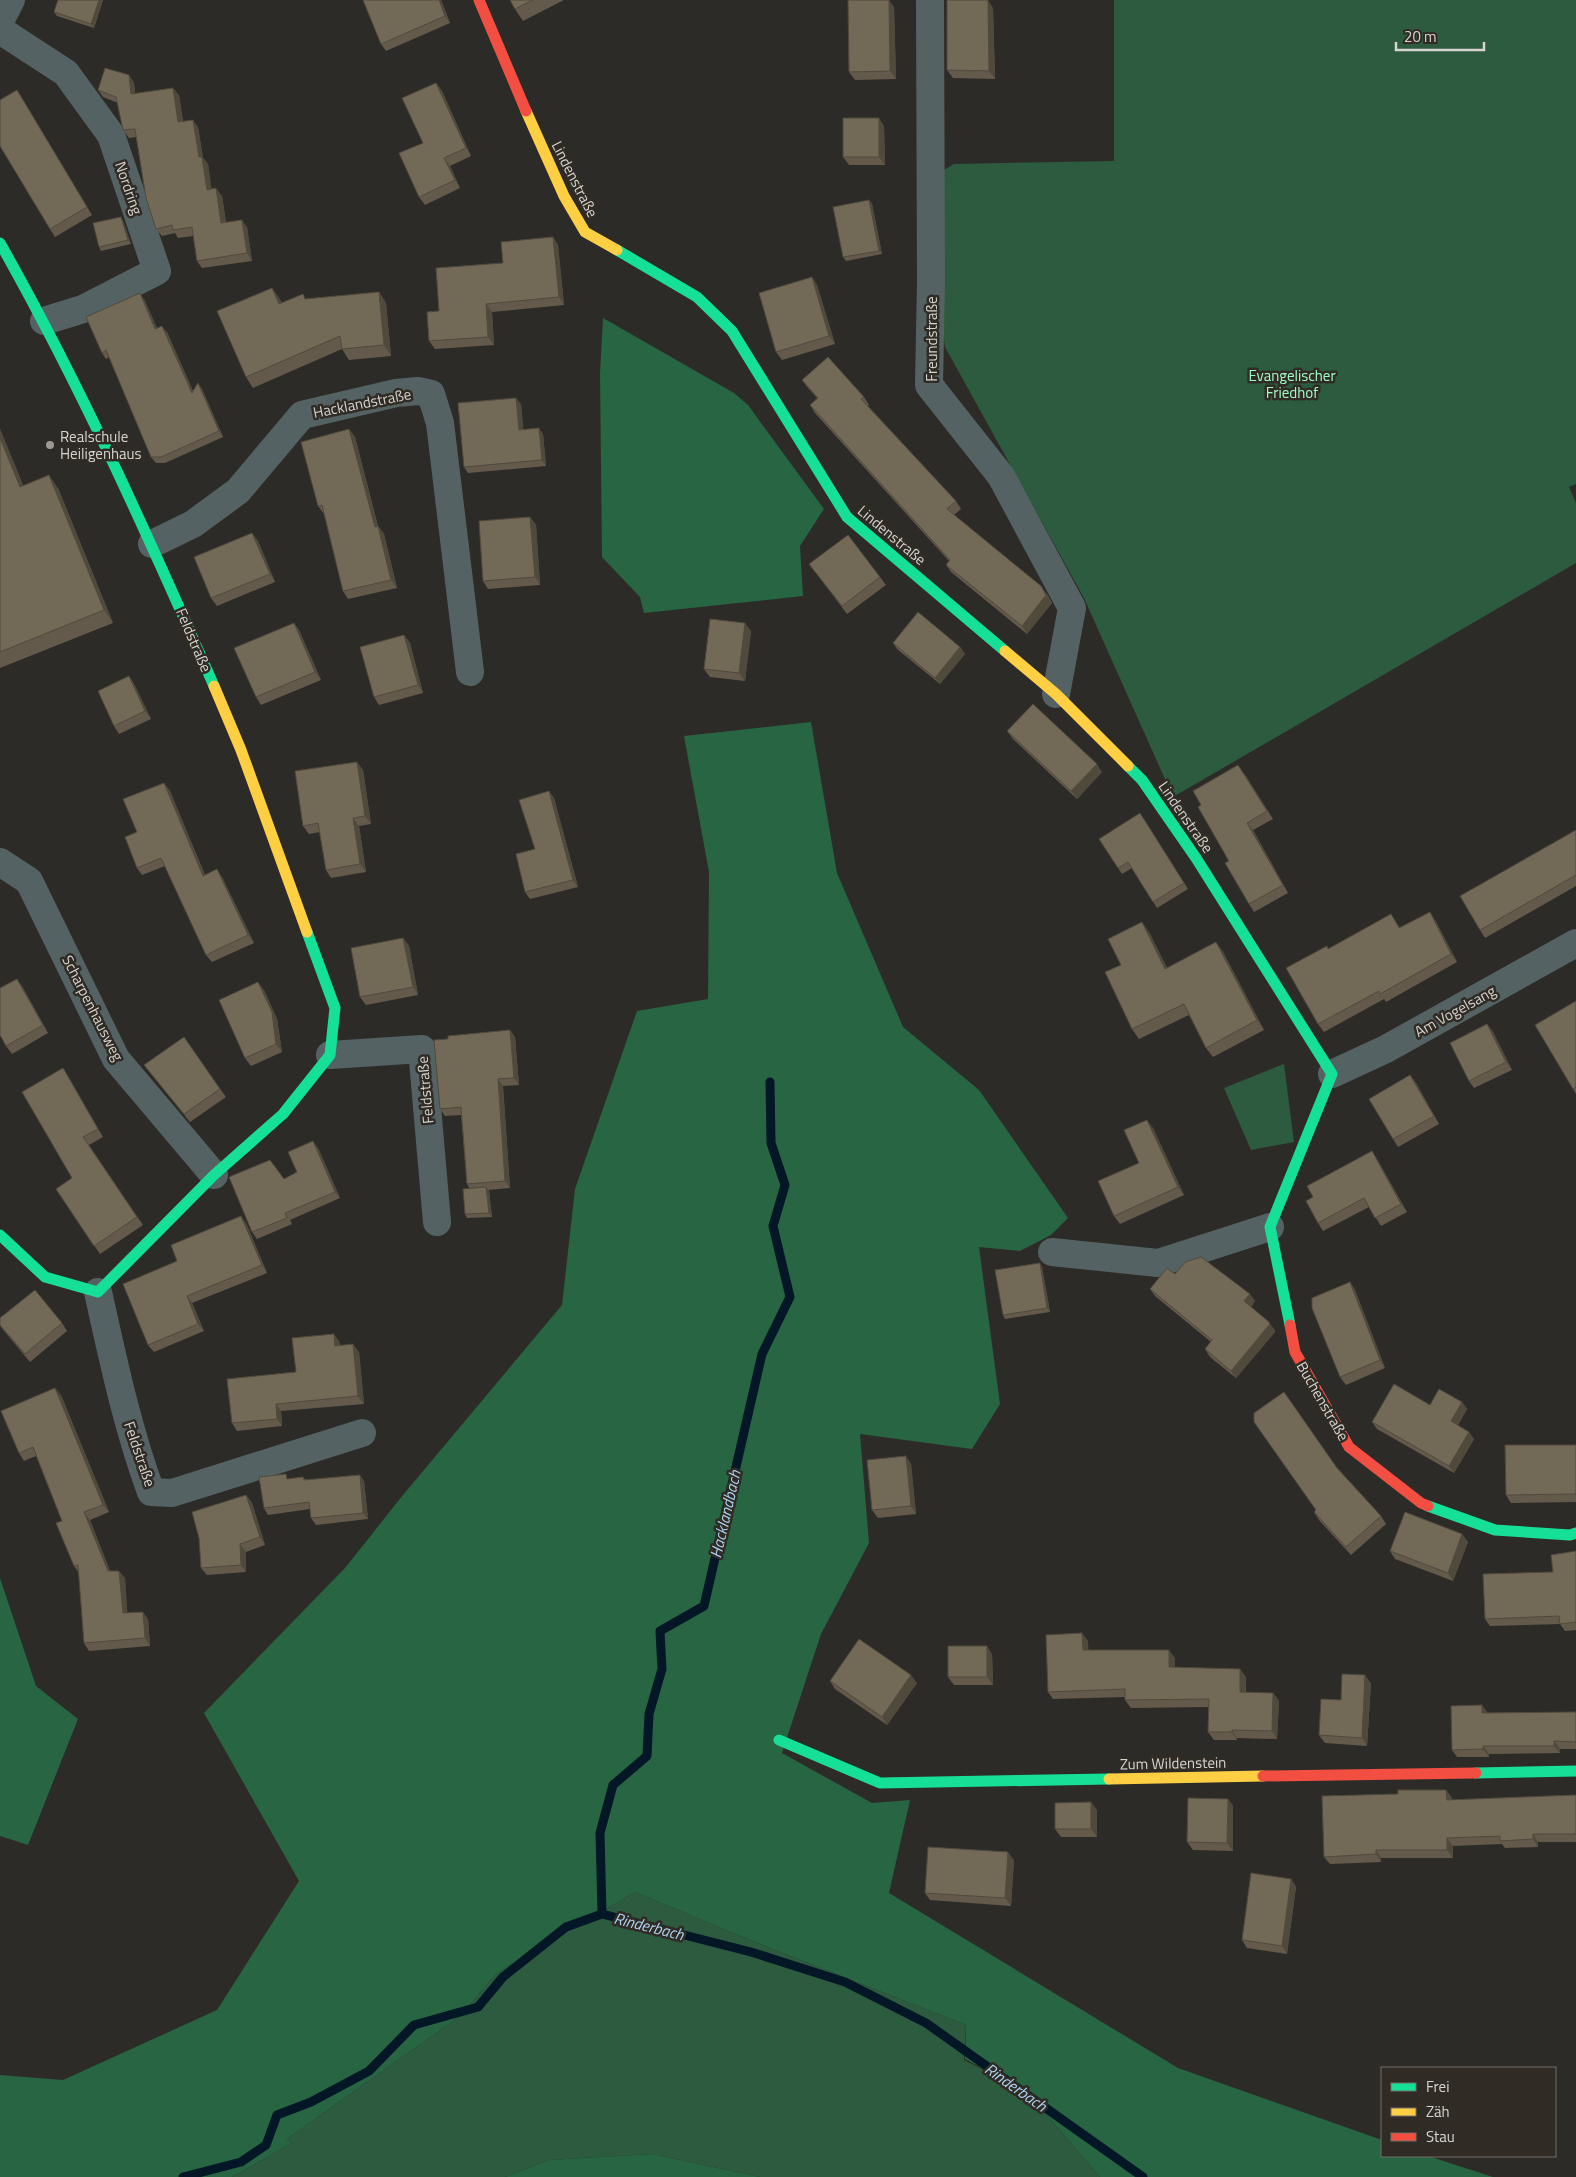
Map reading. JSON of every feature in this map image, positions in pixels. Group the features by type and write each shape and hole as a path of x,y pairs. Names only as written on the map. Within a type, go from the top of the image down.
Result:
{"street":[{"path":"0,21 11,0"},
{"name":"Lindenstraße","path":"479,0 501,56 560,188 585,232 697,297 732,331 847,517 1056,694 1142,780 1196,858 1332,1074"},
{"name":"Freundstraße","path":"930,0 932,281 929,386 1001,476 1072,608 1056,694"},
{"name":"Nordring","path":"0,30 66,73 111,135 157,271 83,308 44,321"},
{"name":"Feldstraße","path":"0,243 44,321 152,544 244,759 335,1008 330,1055 422,1050 436,1222"},
{"name":"Hacklandstraße","path":"152,544 193,524 238,491 302,415 396,394 418,391 431,394 440,423 470,672"},
{"name":"Scharpenhausweg","path":"0,862 29,881 116,1059 214,1175"},
{"name":"Am Vogelsang","path":"1332,1074 1386,1049 1576,944"},
{"path":"0,1236 45,1277 98,1292 214,1175 283,1114 330,1055"},
{"path":"1052,1252 1158,1263 1270,1227 1332,1074"},
{"name":"Buchenstraße","path":"1270,1227 1295,1352 1349,1447 1421,1503 1495,1530 1570,1535 1576,1533"},
{"name":"Feldstraße","path":"98,1292 116,1376 131,1432 151,1492 172,1493 362,1433"},
{"name":"Zum Wildenstein","path":"779,1740 880,1783 1576,1771"}],"green space":[{"name":"Evangelischer Friedhof","path":"1114,0 1576,0 1576,484 1569,487 1576,503 1576,563 1173,797 1084,598 945,347 940,309 934,176 954,164 1114,161"},
{"path":"603,318 734,393 748,405 824,509 800,546 803,596 644,613 640,597 602,557 600,373"},
{"path":"811,722 837,873 903,1027 979,1090 1068,1218 1051,1235 1020,1251 979,1247 1000,1404 972,1449 860,1434 869,1543 821,1634 782,1753 872,1803 910,1800 889,1893 1178,2068 1381,2140 1381,2157 1431,2157 1493,2177 1100,2177 1026,2091 965,2059 966,2025 740,1936 635,1892 497,1973 460,2016 287,2139 292,2143 232,2177 0,2177 0,2075 63,2080 217,2010 299,1881 204,1713 345,1568 403,1495 562,1305 575,1189 637,1011 708,999 709,872 684,736"},
{"path":"1284,1064 1294,1142 1251,1150 1224,1088"},
{"path":"0,1578 36,1686 78,1719 28,1845 0,1836"},
{"path":"635,1892 740,1936 966,2025 964,2060 1026,2091 1100,2177 760,2177 652,2154 549,2160 505,2177 232,2177 292,2143 287,2139 460,2016 497,1973"},
{"path":"652,2154 760,2177 505,2177 549,2160"}],"building":[{"path":"58,0 99,0 91,24 54,12"},
{"path":"363,0 439,0 445,16 381,44"},
{"path":"510,0 533,0 515,9"},
{"path":"848,0 889,0 890,71 849,72"},
{"path":"947,0 988,0 989,71 947,70"},
{"path":"105,68 129,75 131,94 173,88 178,122 193,120 199,157 202,157 207,190 216,188 221,223 242,220 247,253 197,261 192,227 173,230 172,225 156,229 146,198 135,129 123,130 116,97 98,90"},
{"path":"436,83 466,148 444,158 455,180 419,197 399,153 423,143 402,98"},
{"path":"17,90 87,207 50,229 0,146 0,100"},
{"path":"843,118 879,118 879,157 843,157"},
{"path":"869,200 879,251 843,257 833,207"},
{"path":"121,217 128,240 99,247 93,223"},
{"path":"553,237 559,297 486,304 488,337 429,341 427,312 439,311 436,268 503,263 501,242"},
{"path":"812,277 829,336 776,352 759,293"},
{"path":"272,288 279,304 303,294 305,299 379,292 384,345 342,349 340,336 246,377 217,311"},
{"path":"140,293 155,329 162,326 192,393 198,383 219,431 161,457 151,457 106,350 102,353 86,317"},
{"path":"828,357 864,397 861,399 956,501 947,509 1041,586 1046,595 1022,626 946,565 950,560 810,405 818,398 802,380"},
{"path":"516,398 519,430 539,428 542,460 464,467 458,403"},
{"path":"349,429 375,527 378,526 391,580 343,591 322,505 318,506 301,442"},
{"path":"0,438 20,487 49,475 104,610 0,652"},
{"path":"530,517 535,577 483,581 479,521"},
{"path":"252,533 270,574 211,598 194,557"},
{"path":"848,535 880,577 842,606 809,564"},
{"path":"918,612 960,647 935,678 893,643"},
{"path":"710,619 745,623 739,673 704,669"},
{"path":"294,623 315,672 256,697 234,648"},
{"path":"404,635 418,685 374,697 360,647"},
{"path":"129,676 145,711 114,726 98,691"},
{"path":"1033,704 1097,764 1071,791 1007,731"},
{"path":"357,762 365,816 353,818 360,864 326,870 318,823 303,826 295,771"},
{"path":"1238,765 1267,811 1247,823 1283,885 1249,904 1225,863 1229,861 1198,807 1201,805 1193,791"},
{"path":"164,783 203,876 217,869 248,935 206,955 161,858 137,868 125,837 137,832 123,799"},
{"path":"549,791 573,880 525,892 516,854 535,849 519,800"},
{"path":"1140,813 1184,883 1153,902 1128,862 1118,868 1099,839"},
{"path":"1576,830 1576,875 1480,930 1460,896"},
{"path":"1430,912 1451,954 1380,994 1379,991 1318,1024 1286,968 1327,946 1328,949 1391,914 1399,928"},
{"path":"1142,922 1165,969 1216,942 1257,1020 1206,1048 1184,1004 1132,1029 1105,972 1121,965 1108,939"},
{"path":"403,938 413,987 360,997 351,948"},
{"path":"17,979 43,1025 6,1046 0,1035 0,988"},
{"path":"258,982 272,1012 276,1044 245,1058 219,1000"},
{"path":"1576,1001 1576,1087 1573,1089 1535,1025"},
{"path":"1487,1024 1506,1062 1469,1081 1450,1043"},
{"path":"510,1030 514,1078 498,1079 505,1181 467,1184 461,1107 440,1109 434,1040 448,1039 448,1036"},
{"path":"184,1037 220,1089 184,1114 144,1065"},
{"path":"63,1068 98,1129 83,1137 137,1217 94,1246 56,1189 72,1178 22,1092"},
{"path":"1410,1075 1434,1116 1393,1139 1369,1099"},
{"path":"1147,1120 1178,1187 1114,1216 1098,1181 1139,1163 1124,1130"},
{"path":"313,1141 335,1192 285,1213 287,1218 252,1232 229,1177 270,1160 284,1179 297,1172 288,1152"},
{"path":"1372,1151 1401,1204 1375,1218 1364,1198 1318,1223 1306,1201 1313,1197 1307,1186"},
{"path":"486,1187 489,1213 465,1214 463,1189"},
{"path":"241,1216 262,1265 187,1296 198,1324 148,1345 123,1284 177,1261 171,1245"},
{"path":"1201,1257 1250,1294 1244,1301 1270,1324 1231,1371 1205,1349 1212,1340 1150,1289 1167,1268 1175,1274 1185,1262"},
{"path":"1040,1263 1047,1308 1003,1315 995,1270"},
{"path":"1350,1282 1380,1360 1340,1377 1312,1308 1312,1298"},
{"path":"35,1290 62,1323 25,1354 0,1325 0,1318"},
{"path":"334,1334 335,1346 353,1344 358,1396 276,1404 277,1419 232,1423 227,1379 296,1372 292,1338"},
{"path":"1394,1384 1430,1405 1439,1389 1462,1402 1451,1421 1469,1432 1449,1466 1372,1422"},
{"path":"55,1388 103,1505 84,1512 108,1571 119,1571 123,1613 143,1612 145,1638 84,1643 78,1565 74,1566 56,1523 62,1521 33,1447 19,1453 1,1411"},
{"path":"1284,1392 1337,1468 1381,1516 1346,1547 1314,1512 1316,1510 1254,1422 1254,1413"},
{"path":"1505,1445 1576,1445 1576,1494 1506,1495"},
{"path":"906,1456 911,1506 872,1510 867,1460"},
{"path":"286,1474 287,1479 303,1477 304,1480 360,1475 363,1513 311,1518 309,1502 264,1508 259,1477"},
{"path":"246,1495 260,1537 240,1544 241,1565 201,1568 199,1538 192,1512"},
{"path":"1405,1512 1462,1534 1448,1573 1390,1551"},
{"path":"1576,1551 1576,1622 1560,1624 1559,1616 1485,1619 1483,1574 1553,1572 1551,1555"},
{"path":"1082,1633 1083,1650 1169,1650 1169,1667 1240,1669 1240,1692 1273,1693 1272,1731 1232,1730 1232,1732 1208,1732 1209,1699 1125,1700 1125,1689 1048,1692 1046,1635"},
{"path":"859,1639 911,1675 882,1717 830,1681"},
{"path":"948,1646 987,1646 987,1677 948,1677"},
{"path":"1342,1674 1365,1675 1362,1738 1319,1735 1321,1699 1341,1700"},
{"path":"1482,1705 1482,1713 1576,1712 1576,1742 1554,1741 1554,1746 1483,1746 1483,1749 1452,1750 1451,1706"},
{"path":"1398,1790 1446,1790 1447,1800 1576,1795 1576,1834 1533,1834 1533,1839 1500,1841 1500,1836 1447,1838 1447,1850 1376,1850 1376,1854 1324,1857 1322,1796 1398,1794"},
{"path":"1188,1798 1228,1799 1227,1843 1187,1842"},
{"path":"1091,1802 1091,1829 1055,1829 1055,1803"},
{"path":"928,1847 1008,1852 1005,1898 925,1893"},
{"path":"1251,1873 1291,1879 1282,1946 1242,1940"}],"waterway":[{"name":"Hacklandbach","path":"602,1914 600,1833 613,1785 647,1756 649,1714 662,1669 660,1631 704,1606 762,1354 790,1297 773,1226 785,1185 771,1143 770,1082"},
{"name":"Rinderbach","path":"183,2177 241,2162 266,2145 277,2115 311,2102 369,2071 414,2025 478,2007 503,1977 566,1927 602,1914 751,1952 845,1982 926,2023 1143,2177"}],"traffic: fast":[{"path":"0,243 86,406 139,518 214,686"},
{"path":"617,250 697,297 732,331 847,517 1005,651"},
{"path":"1128,766 1142,780 1196,858 1332,1074 1270,1227 1290,1325"},
{"path":"0,1235 45,1277 98,1292 214,1175 283,1114 330,1055 335,1008 307,932"},
{"path":"1428,1506 1495,1530 1570,1535 1576,1533"},
{"path":"779,1740 880,1783 1109,1779"},
{"path":"1476,1773 1576,1771"}],"traffic: slow":[{"path":"526,111 564,196 585,232 617,250"},
{"path":"1005,651 1056,694 1128,766"},
{"path":"214,686 241,750 307,932"},
{"path":"1109,1779 1263,1776"}],"traffic: jam":[{"path":"479,0 526,111"},
{"path":"1290,1325 1295,1352 1349,1447 1421,1503 1428,1506"},
{"path":"1263,1776 1476,1773"}],"place":[{"name":"Realschule Heiligenhaus","path":"50,445"}]}
